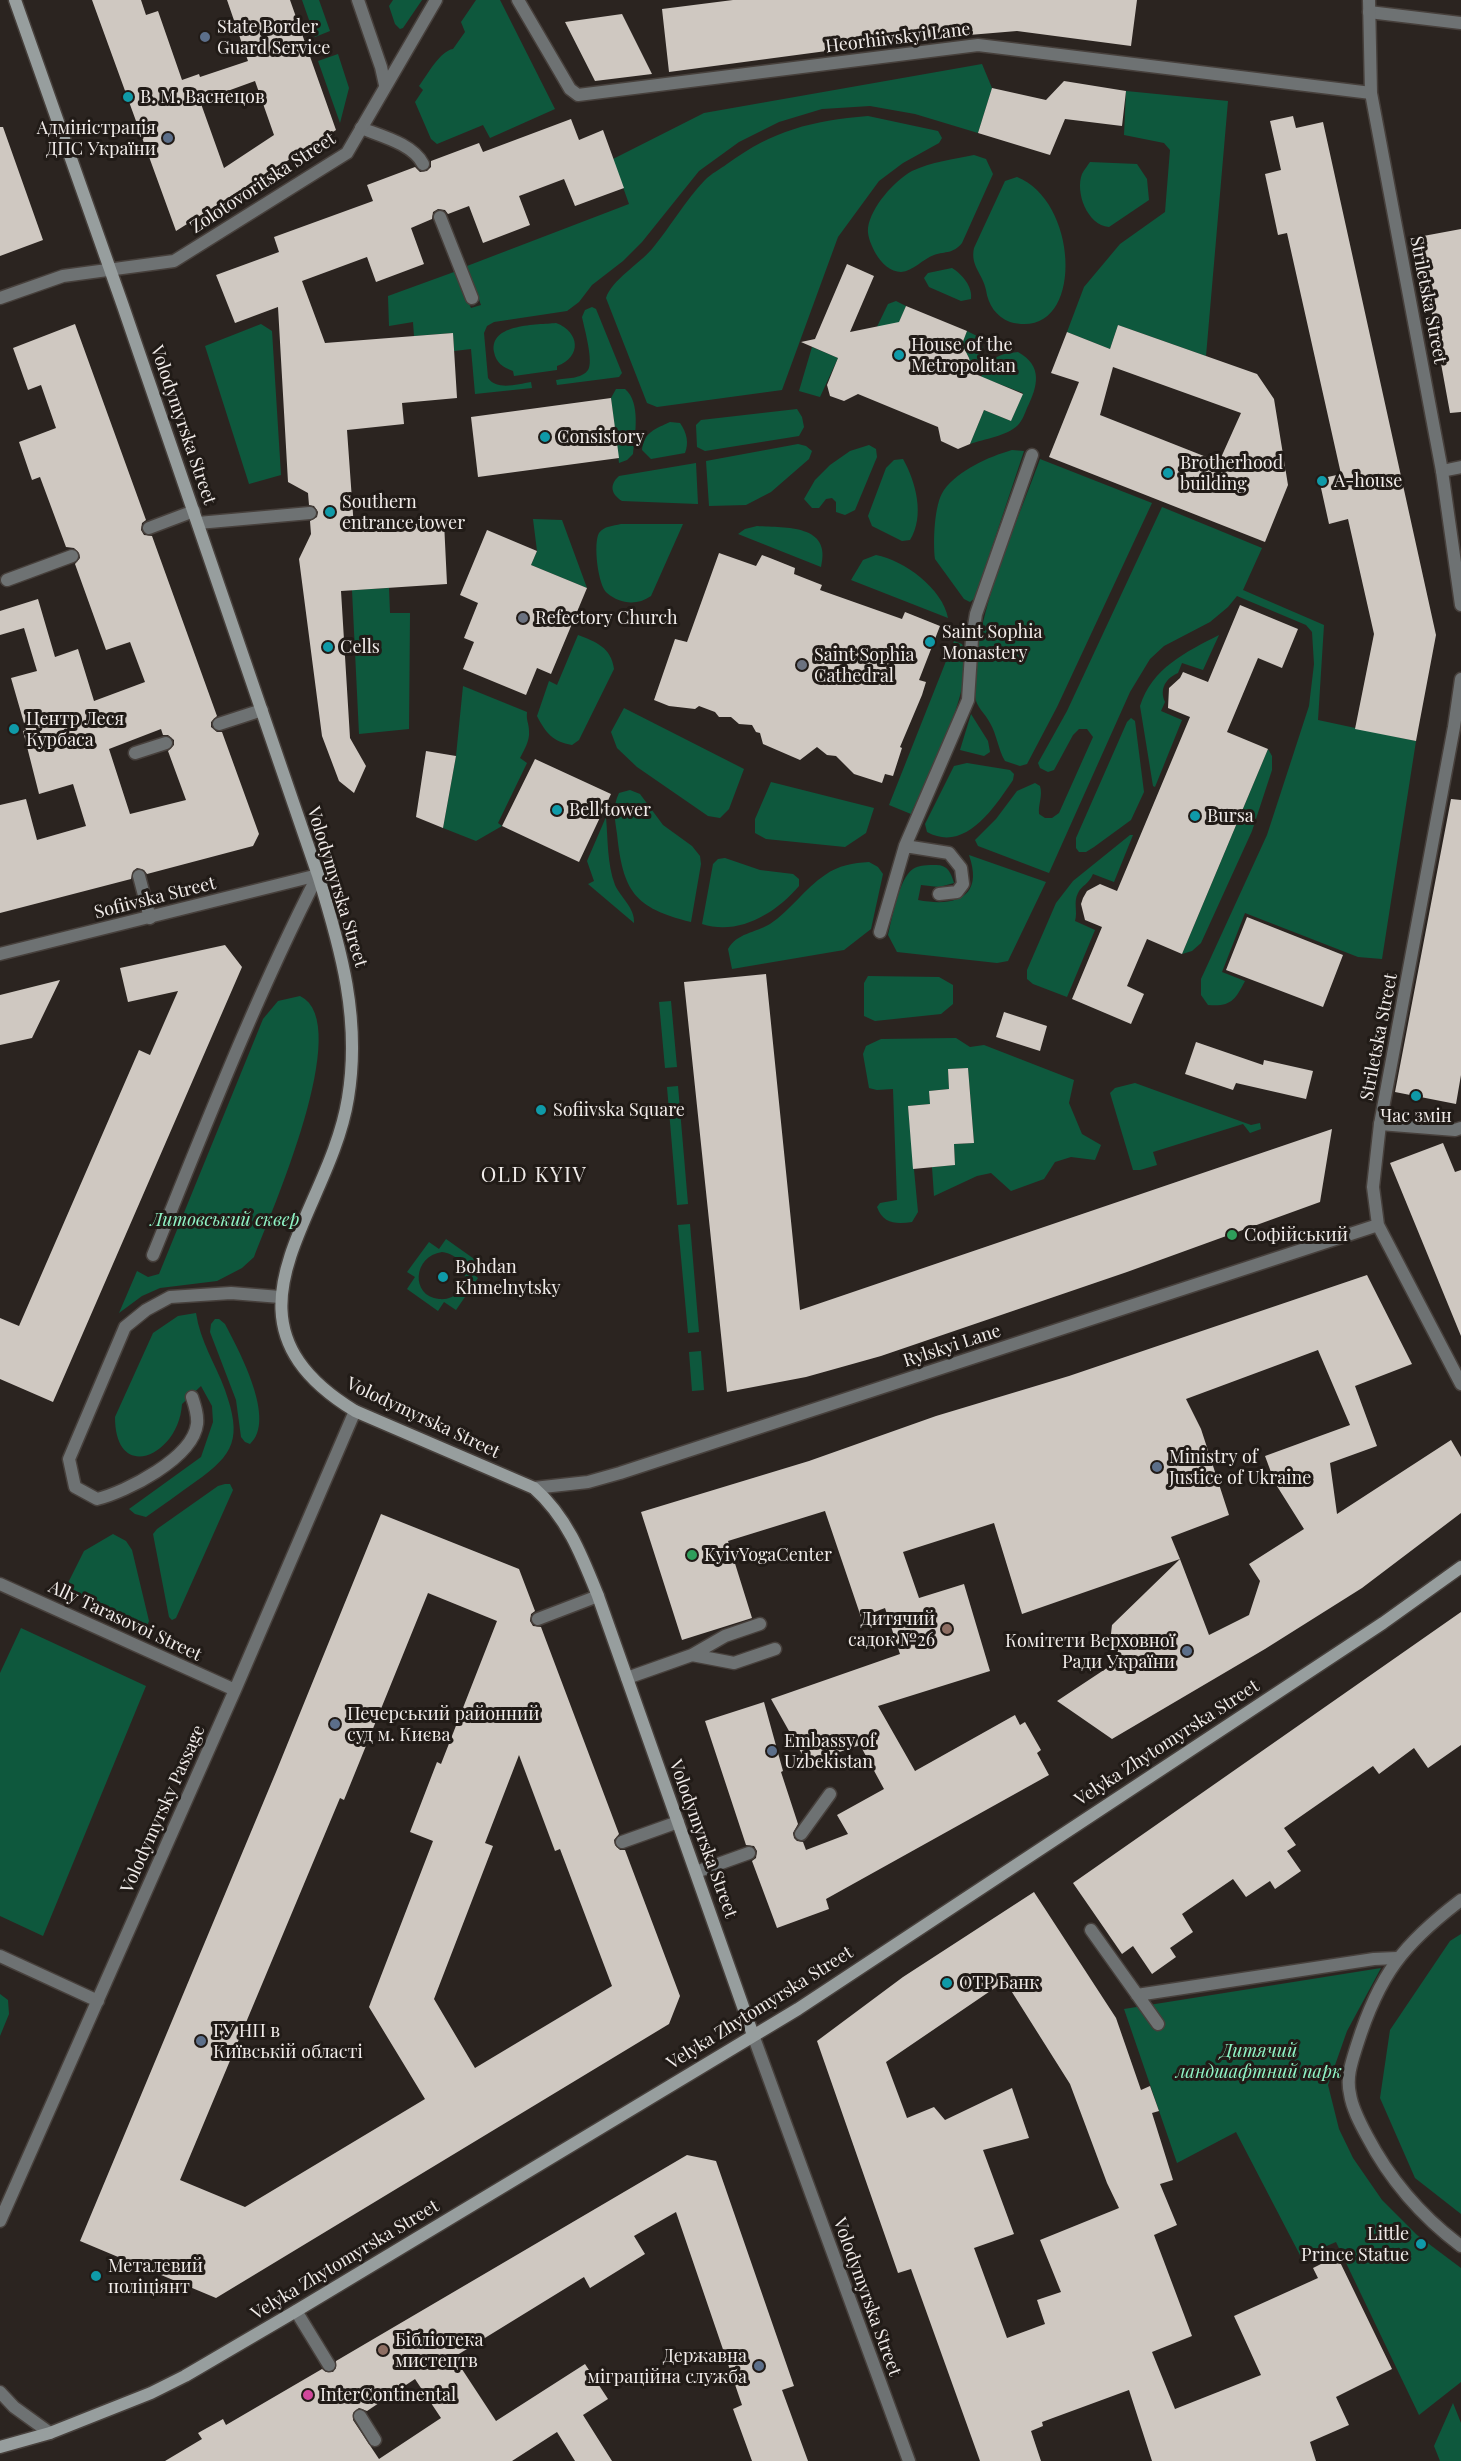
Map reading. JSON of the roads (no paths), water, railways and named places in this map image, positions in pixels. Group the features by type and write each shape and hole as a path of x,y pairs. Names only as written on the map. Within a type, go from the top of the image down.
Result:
{"main road":[{"name":"Volodymyrska Street","path":"15,0 111,271 318,875 349,991 353,1052 348,1100 337,1137 284,1272 280,1297 284,1330 292,1351 316,1381 333,1397 355,1411 534,1488 550,1503 569,1529 598,1596 753,2035"},
{"name":"Velyka Zhytomyrska Street","path":"0,2447 50,2433 151,2393 185,2376 798,2009 1383,1623 1461,1567"}],"street":[{"path":"358,0 385,85"},
{"name":"Zolotovoritska Street","path":"0,298 63,276 174,261 348,153 385,85 436,0"},
{"name":"Heorhiivskyi Lane","path":"518,0 570,89 578,95 978,45 1371,93"},
{"path":"1369,6 1461,23"},
{"name":"Striletska Street","path":"1369,6 1371,93 1442,471 1461,605"},
{"path":"361,129 394,141 420,157 423,164"},
{"path":"440,217 472,298"},
{"path":"880,932 905,846 968,700 976,614 1032,455"},
{"path":"1442,471 1461,467"},
{"path":"149,528 196,517 310,513"},
{"path":"7,580 72,556"},
{"name":"Striletska Street","path":"1461,680 1460,700 1380,1124 1373,1187 1378,1225 1461,1384"},
{"path":"219,724 262,710"},
{"path":"135,753 166,743"},
{"path":"905,846 949,853 961,868 963,884 957,892 939,894"},
{"path":"153,1255 242,1037 284,941 318,875"},
{"name":"Sofiivska Street","path":"0,954 318,875"},
{"path":"139,876 150,918"},
{"path":"1380,1124 1455,1130 1461,1128"},
{"name":"Rylskyi Lane","path":"534,1488 588,1482 620,1473 1378,1225"},
{"path":"192,1397 197,1411 197,1426 179,1454 134,1485 115,1495 97,1499 75,1487 69,1459 125,1328 146,1310 170,1297 231,1293 280,1297"},
{"name":"Volodymyrsky Passage","path":"0,2220 235,1690 355,1411"},
{"name":"Ally Tarasovoi Street","path":"0,1584 235,1690"},
{"path":"538,1619 598,1596"},
{"path":"627,1678 692,1655 725,1636 760,1624"},
{"path":"692,1655 734,1663 775,1649"},
{"path":"801,1834 830,1794"},
{"path":"622,1842 678,1822"},
{"path":"696,1872 749,1852"},
{"path":"1461,1900 1427,1928 1397,1958 1381,1983 1368,2011 1348,2082 1350,2096 1362,2126 1387,2172 1406,2196 1445,2234 1461,2246"},
{"path":"1091,1930 1158,2024"},
{"path":"0,1956 98,2001"},
{"path":"1137,1995 1374,1959 1397,1958"},
{"name":"Volodymyrska Street","path":"753,2035 909,2461"},
{"path":"296,2311 329,2365"},
{"path":"0,2392 14,2407 50,2433"},
{"path":"360,2416 375,2440"}],"place":[{"name":"State Border Guard Service","path":"205,37"},
{"name":"В. М. Васнецов","path":"128,97"},
{"name":"Адміністрація ДПС України","path":"168,138"},
{"name":"House of the Metropolitan","path":"899,355"},
{"name":"Consistory","path":"545,437"},
{"name":"Brotherhood building","path":"1168,473"},
{"name":"A-house","path":"1322,481"},
{"name":"Southern entrance tower","path":"330,512"},
{"name":"Refectory Church","path":"523,618"},
{"name":"Saint Sophia Monastery","path":"930,642"},
{"name":"Cells","path":"328,647"},
{"name":"Saint Sophia Cathedral","path":"802,665"},
{"name":"Центр Леся Курбаса","path":"14,729"},
{"name":"Bell tower","path":"557,810"},
{"name":"Bursa","path":"1195,816"},
{"name":"Час змін","path":"1416,1096"},
{"name":"Sofiivska Square","path":"541,1110"},
{"name":"Софійський","path":"1232,1235"},
{"name":"Bohdan Khmelnytsky","path":"443,1277"},
{"name":"Ministry of Justice of Ukraine","path":"1157,1467"},
{"name":"KyivYogaCenter","path":"692,1555"},
{"name":"Дитячий садок №26","path":"947,1629"},
{"name":"Комітети Верховної Ради України","path":"1187,1651"},
{"name":"Печерський районний суд м. Києва","path":"335,1724"},
{"name":"Embassy of Uzbekistan","path":"772,1751"},
{"name":"OTP Банк","path":"947,1983"},
{"name":"ГУ НП в Київській області","path":"201,2041"},
{"name":"Little Prince Statue","path":"1421,2244"},
{"name":"Металевий поліціянт","path":"96,2276"},
{"name":"Бібліотека мистецтв","path":"383,2350"},
{"name":"Державна міграційна служба","path":"759,2366"},
{"name":"InterContinental","path":"308,2395"}],"district":[{"name":"OLD KYIV","path":"534,1175"}],"park label":[{"name":"Литовський сквер","path":"225,1220"},
{"name":"Дитячий ландшафтний парк","path":"1259,2061"}]}
